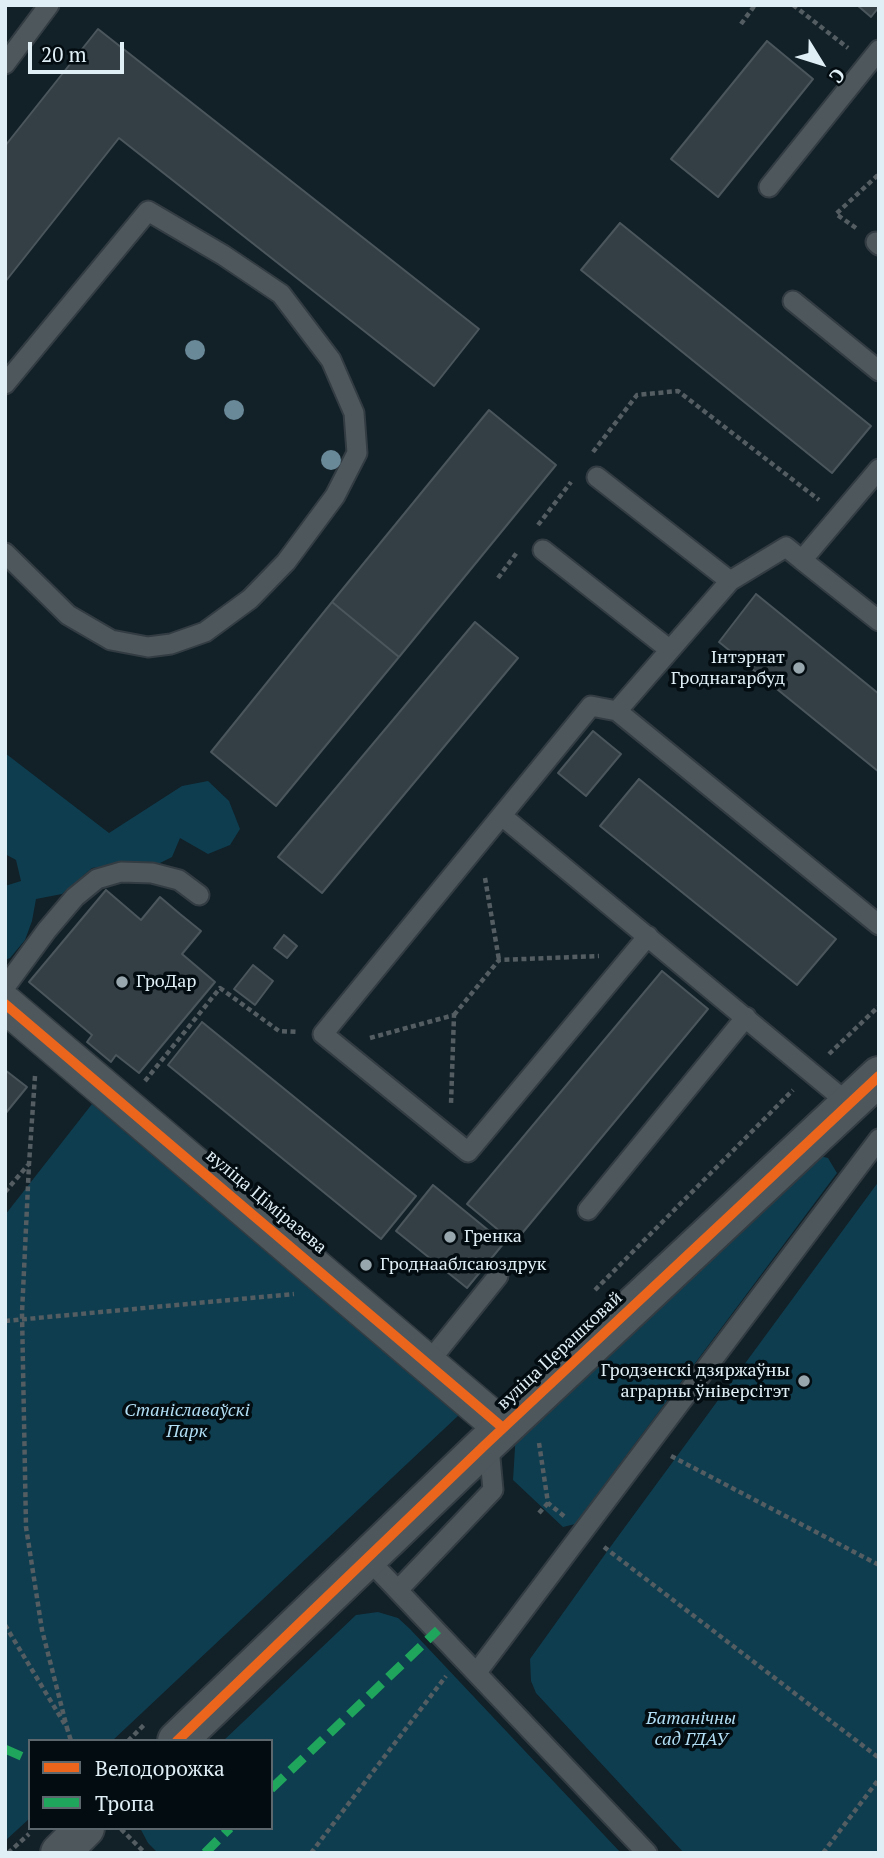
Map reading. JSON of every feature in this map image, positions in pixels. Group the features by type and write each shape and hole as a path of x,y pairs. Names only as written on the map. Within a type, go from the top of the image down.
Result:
{"street":[{"name":"вуліца Ціміразева","path":"5,1004 428,1363 494,1436"},
{"name":"вуліца Церашковай","path":"179,1739 494,1436 879,1076"},
{"path":"60,1853 83,1830"}],"lane":[{"path":"5,64 49,5"},
{"path":"769,187 873,57"},
{"path":"5,384 148,211 223,255 281,294 331,360 354,413 357,453 335,496 285,562 250,599 205,632 172,644 148,647 111,640 68,615 5,553"},
{"path":"793,302 879,371"},
{"path":"592,468 730,582"},
{"path":"802,560 879,469"},
{"path":"537,542 670,650"},
{"path":"617,711 730,582 786,547 879,621"},
{"path":"648,936 468,1153 331,1040 478,844 591,706 617,711 879,925"},
{"path":"502,816 849,1104"},
{"path":"5,986 75,897 97,879 121,872 152,873 179,880 199,895"},
{"path":"587,1210 746,1017"},
{"path":"477,1672 577,1527 879,1139"},
{"path":"428,1363 498,1276"},
{"path":"398,1590 493,1490 490,1458 494,1436"},
{"path":"368,1559 647,1853"}],"path":[{"path":"741,24 755,5"},
{"path":"793,5 873,57"},
{"path":"877,244 836,214 879,174"},
{"path":"592,468 637,395 678,391 839,516"},
{"path":"537,542 571,481"},
{"path":"498,579 522,546"},
{"path":"478,844 499,960"},
{"path":"449,1137 454,1015 499,960 632,954"},
{"path":"144,1082 219,988 279,1031 331,1040 454,1015"},
{"path":"36,1068 22,1320 26,1527 41,1630 70,1739"},
{"path":"5,1192 29,1164"},
{"path":"5,1321 294,1294"},
{"path":"539,1441 548,1503 577,1527"},
{"path":"667,1454 879,1564"},
{"path":"539,1513 548,1503"},
{"path":"608,1550 879,1758"},
{"path":"5,1625 67,1728"},
{"path":"311,1853 462,1656"},
{"path":"823,1853 879,1779"},
{"path":"8,1853 32,1830"},
{"path":"122,1830 145,1853"},
{"path":"134,1844 137,1853"}],"green space":[{"path":"5,753 109,833 182,786 208,781 229,801 240,829 230,845 208,854 180,838 172,857 156,865 137,862 92,868 62,894 36,899 25,940 10,958 5,960 5,886 21,881 16,860 5,854"},
{"name":"Станіславаўскі Парк","path":"92,1104 460,1414 114,1739 28,1739 28,1820 5,1841 5,1215"},
{"path":"811,1154 828,1158 837,1173 575,1524 563,1527 513,1480 516,1431"},
{"name":"Батанічны сад ГДАУ","path":"879,1181 879,1853 684,1853 536,1693 531,1681 530,1659"},
{"path":"378,1612 398,1618 621,1853 158,1853 148,1843 141,1830 273,1830 273,1739 225,1739 356,1615"}],"building":[{"path":"857,5 879,5 879,7 871,17"},
{"path":"98,29 479,329 434,386 119,138 5,282 5,146"},
{"path":"767,41 813,79 718,197 671,159"},
{"path":"620,223 871,426 832,473 581,270"},
{"path":"489,410 556,465 399,657 332,602"},
{"name":"Інтэрнат Гроднагарбуд","path":"756,594 879,694 879,772 719,642"},
{"path":"332,602 399,657 276,806 211,752"},
{"path":"475,622 518,658 322,893 278,857"},
{"path":"593,731 621,754 586,796 558,773"},
{"path":"639,779 836,939 797,985 600,826"},
{"name":"ГроДар","path":"106,890 141,920 160,897 201,931 182,954 215,982 139,1073 116,1055 111,1062 87,1042 92,1035 29,982"},
{"path":"284,935 297,946 287,958 274,948"},
{"path":"253,965 273,981 255,1005 234,989"},
{"path":"662,971 708,1009 514,1243 467,1204"},
{"path":"202,1022 416,1196 381,1239 168,1065"},
{"path":"5,1070 27,1087 5,1114"},
{"name":"Гренка","path":"433,1185 504,1243 467,1288 396,1231"}],"marked path":[{"path":"273,1787 438,1630"},
{"path":"5,1749 28,1759"},
{"path":"205,1853 228,1830"}],"cycle path":[{"path":"5,1004 503,1428"},
{"path":"179,1739 485,1445 879,1076"}],"place":[{"name":"Інтэрнат Гроднагарбуд","path":"799,668"},
{"name":"ГроДар","path":"122,982"},
{"name":"Гренка","path":"450,1237"},
{"name":"Гроднааблсаюздрук","path":"366,1265"},
{"name":"Гродзенскі дзяржаўны аграрны ўніверсітэт","path":"804,1381"}]}
